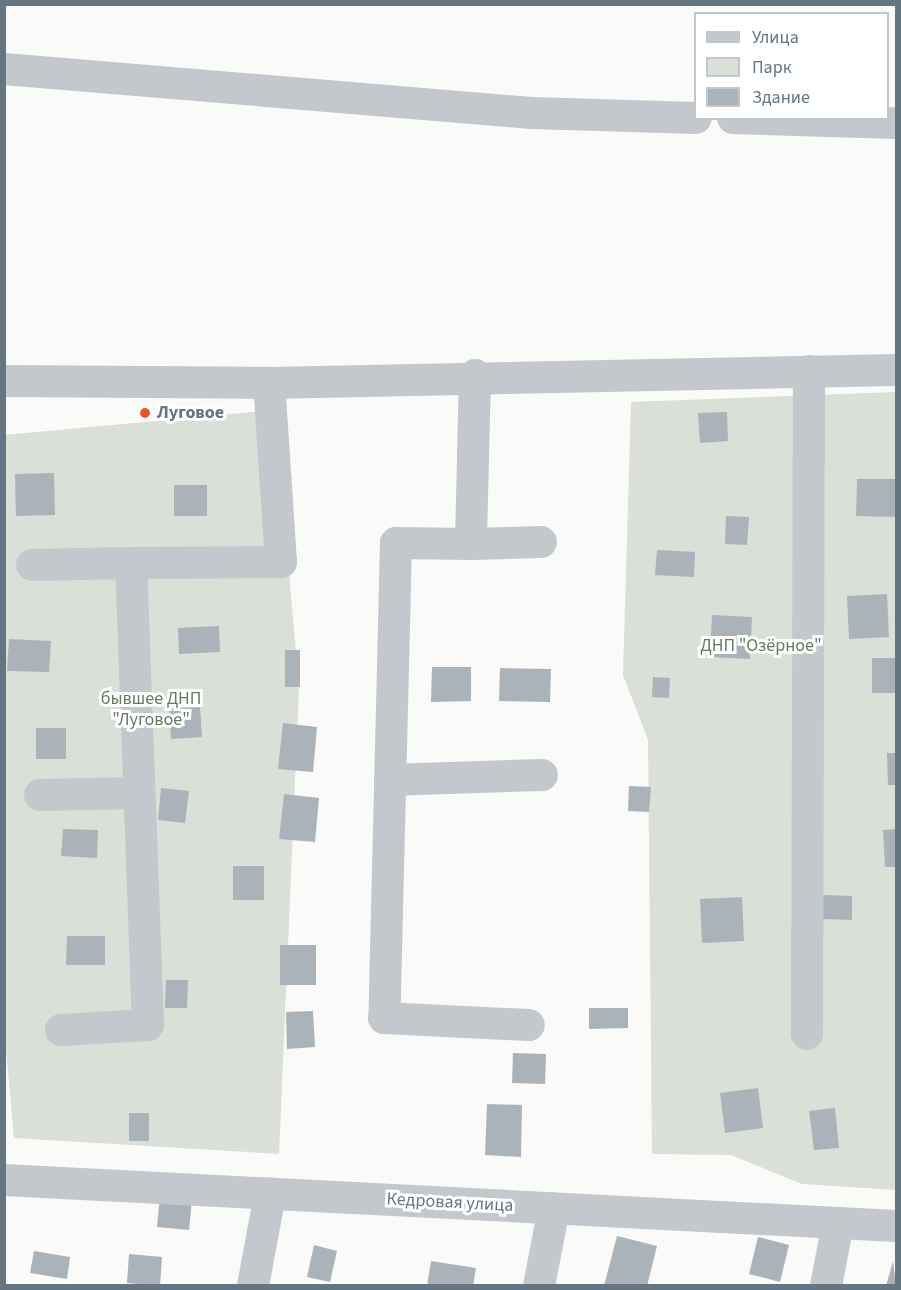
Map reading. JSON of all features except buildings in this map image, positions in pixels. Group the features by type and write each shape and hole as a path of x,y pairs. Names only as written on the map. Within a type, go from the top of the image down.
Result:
{"street":[{"path":"4,69 531,113 694,118"},
{"path":"799,120 897,123"},
{"path":"4,381 269,382 475,375 897,370"},
{"path":"807,1034 810,371"},
{"path":"471,544 475,375"},
{"path":"32,565 281,562 269,382"},
{"path":"529,1025 384,1018 396,543 541,542"},
{"path":"61,1029 148,1025 131,563"},
{"path":"390,780 542,775"},
{"path":"40,795 139,793"},
{"name":"Кедровая улица","path":"4,1180 897,1226"},
{"path":"253,1286 270,1194"},
{"path":"539,1286 554,1208"},
{"path":"826,1286 838,1223"}],"green space":[{"name":"ДНП \"Озёрное\"","path":"896,392 896,1190 802,1184 731,1155 652,1154 648,740 623,675 631,402"},
{"name":"бывшее ДНП \"Луговое\"","path":"275,410 299,688 279,1154 14,1138 4,1027 4,435"}],"place":[{"name":"Луговое","path":"145,413"}]}
